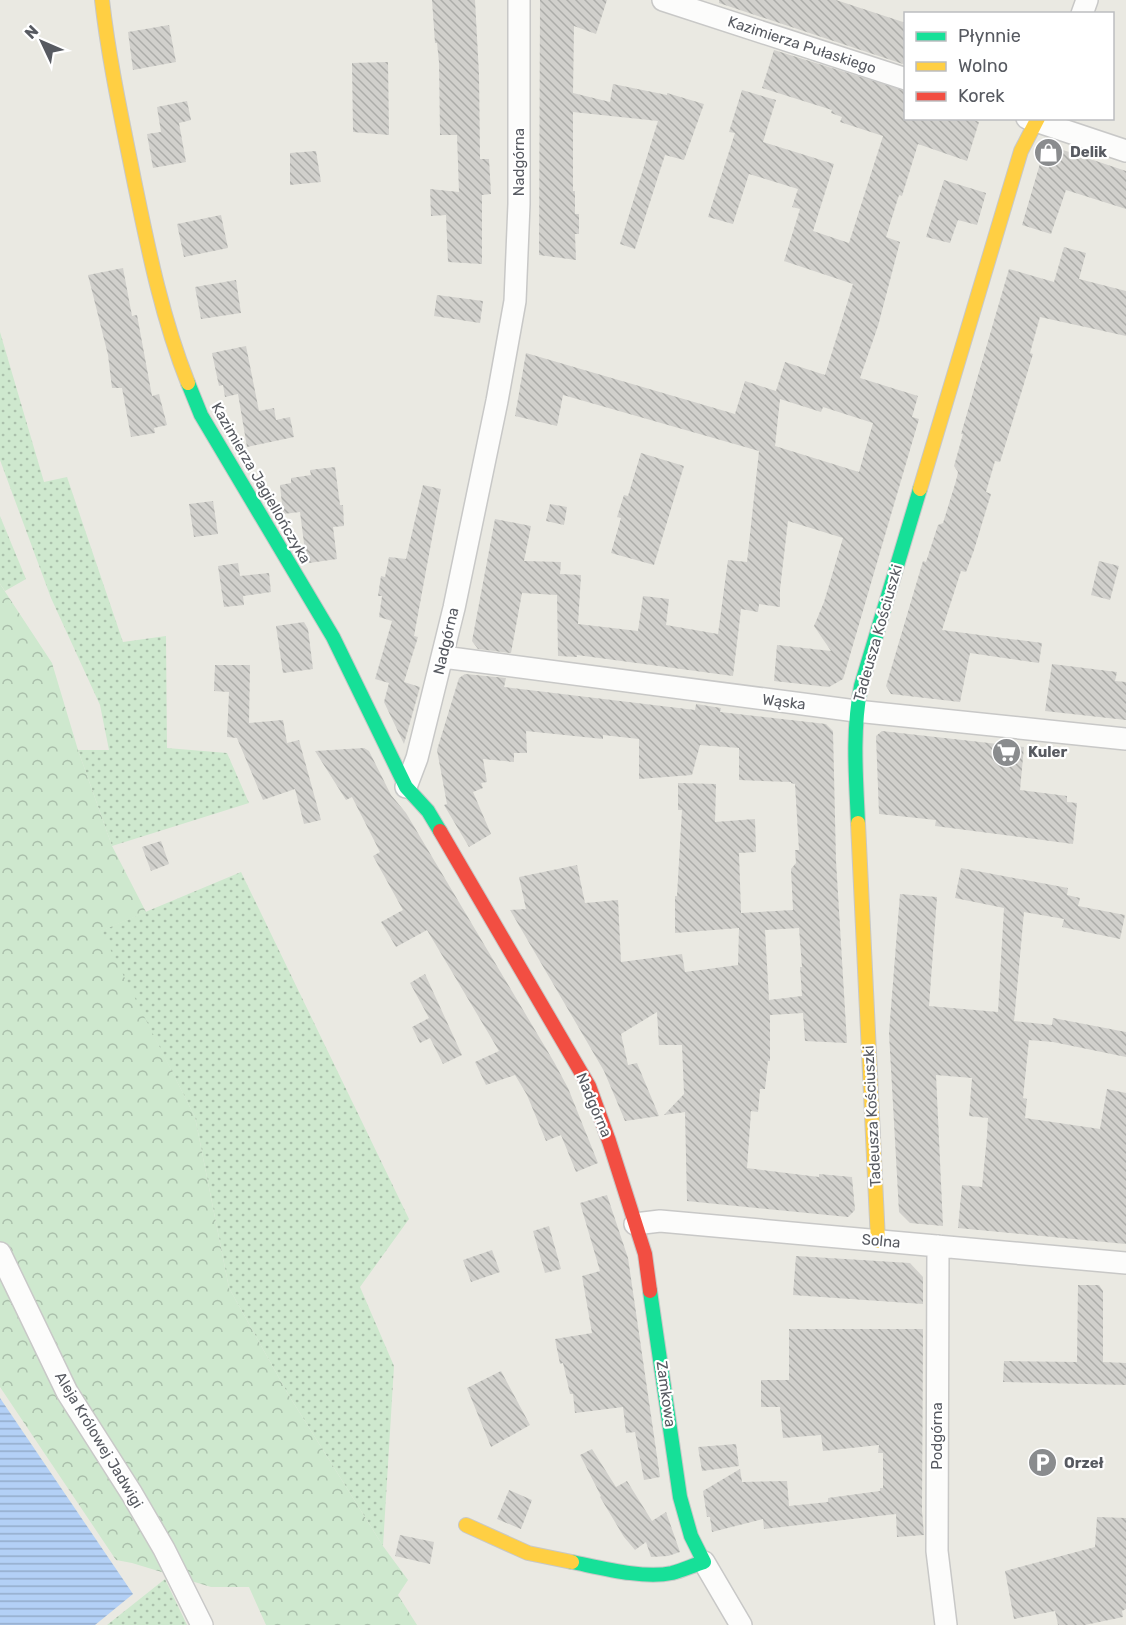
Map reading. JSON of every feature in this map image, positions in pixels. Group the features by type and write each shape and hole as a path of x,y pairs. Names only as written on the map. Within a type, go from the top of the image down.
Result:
{"street":[{"name":"Kazimierza Jagiellończyka","path":"102,0 108,54 145,234 175,350 201,415 333,637 406,788"},
{"name":"Nadgórna","path":"519,0 519,204 515,301 497,401 443,657 417,758 406,788 428,811 589,1086 635,1224"},
{"name":"Kazimierza Pułaskiego","path":"663,0 904,78"},
{"path":"1034,120 1126,151"},
{"name":"Tadeusza Kościuszki","path":"878,1241 855,746 856,711 861,686 1021,151 1034,120"},
{"name":"Wąska","path":"443,657 856,711 1126,739"},
{"name":"Solna","path":"635,1224 660,1221 1126,1263"},
{"name":"Zamkowa","path":"635,1224 645,1254 680,1497 691,1536 741,1625"},
{"name":"Podgórna","path":"938,1246 937,1551 945,1625"},
{"name":"Aleja Królowej Jadwigi","path":"0,1253 67,1392 164,1549 202,1625"},
{"path":"466,1525 528,1553 604,1569 647,1574 671,1573 704,1562"}],"green space":[{"path":"0,332 44,482 67,477 123,642 166,636 167,748 227,753 249,803 112,846 78,750 109,750 100,705 51,598 0,460"},
{"path":"0,516 26,579 5,591 0,584"},
{"path":"0,584 52,663 78,750 112,846 146,912 101,931 195,1117 229,1288 288,1394 383,1546 408,1580 398,1595 417,1625 266,1625 249,1587 211,1587 116,1560 0,1387"},
{"path":"241,872 409,1219 360,1287 394,1366 383,1546 288,1394 229,1288 195,1117 100,931"},
{"path":"165,1579 187,1625 107,1625"}],"water":[{"path":"0,1398 133,1594 95,1625 0,1625"}],"building":[{"path":"432,0 475,0 480,159 489,159 491,194 482,195 482,264 448,262 446,215 431,216 430,189 459,192 457,135 440,135 439,62 437,43 435,43"},
{"path":"540,0 607,0 596,34 574,26 573,93 610,102 613,84 667,95 667,93 704,104 684,160 665,155 635,249 620,244 658,121 573,112 573,191 575,191 575,214 579,214 579,234 575,234 576,260 539,255"},
{"path":"719,0 836,0 904,22 904,64 719,3"},
{"path":"169,25 176,62 133,70 128,32"},
{"path":"774,50 904,90 904,120 974,120 979,122 967,161 918,144 886,237 900,242 878,326 860,378 918,396 912,417 919,419 843,679 829,687 774,681 777,645 831,651 814,626 824,602 843,538 788,521 780,607 759,604 758,612 741,609 733,676 577,655 577,657 558,656 557,595 522,593 511,653 478,649 472,641 495,519 531,526 524,561 561,562 560,574 581,575 578,624 638,631 643,596 669,599 666,625 718,634 728,560 747,562 759,451 563,395 557,426 515,416 526,353 735,414 745,381 776,391 785,362 825,375 853,284 784,261 800,209 792,207 798,189 749,174 733,224 708,217 735,133 729,132 742,90 776,100 763,142 834,164 813,231 849,243 883,136 840,122 842,117 831,113 832,110 762,88","holes":["780,399 821,412 823,407 873,423 859,472 775,446"]},
{"path":"388,62 389,135 353,132 352,63"},
{"path":"187,101 191,120 179,123 186,162 153,168 147,134 161,132 157,107"},
{"path":"1051,146 1126,171 1126,209 1066,190 1051,234 1022,225 1044,150"},
{"path":"316,151 321,182 290,185 290,153"},
{"path":"944,180 986,193 977,225 958,220 950,243 926,237"},
{"path":"221,215 228,248 184,257 177,224"},
{"path":"1064,247 1086,253 1079,279 1126,291 1126,336 1040,317 1030,353 1033,354 1009,433 1000,462 995,461 986,492 991,494 974,550 966,572 961,571 942,630 1042,643 1039,663 970,653 960,702 891,694 886,686 923,561 926,562 938,525 943,523 956,481 958,472 954,466 963,434 961,434 1009,269 1054,282"},
{"path":"123,268 132,316 137,315 152,396 159,394 167,425 154,428 155,433 131,437 122,388 112,388 108,355 88,275"},
{"path":"236,280 241,313 201,319 195,287"},
{"path":"437,295 483,301 480,323 434,316"},
{"path":"246,346 259,411 274,408 276,420 290,417 294,437 247,447 238,394 225,397 223,385 219,386 212,353"},
{"path":"641,453 684,466 654,565 611,553 621,518 617,517 624,495 628,496"},
{"path":"335,467 340,505 343,505 344,526 333,527 337,559 309,563 306,559 300,512 283,514 280,485 291,483 291,478 311,475 310,470"},
{"path":"423,485 441,489 414,636 418,637 404,682 420,687 404,744 384,702 389,683 375,679 392,621 379,617 382,596 378,596 381,576 385,577 389,557 406,559"},
{"path":"213,501 218,534 194,537 189,504"},
{"path":"550,504 567,507 564,525 546,521"},
{"path":"1099,561 1119,566 1110,600 1091,595"},
{"path":"238,563 240,576 269,573 271,592 243,596 244,605 224,607 218,566"},
{"path":"304,622 308,629 313,669 283,673 276,626"},
{"path":"1052,664 1117,672 1115,681 1126,682 1126,720 1045,711"},
{"path":"215,665 250,665 249,723 283,720 287,743 299,740 321,820 304,824 295,789 263,800 237,738 227,737 229,692 214,691"},
{"path":"465,674 506,678 504,687 695,710 696,704 721,708 720,712 826,724 833,731 836,861 847,1043 805,1041 803,1013 770,1015 770,1061 768,1061 765,1089 760,1089 758,1112 751,1111 747,1168 819,1177 819,1174 852,1177 855,1210 848,1217 687,1201 685,1112 664,1115 684,1094 682,1045 659,1045 657,1012 621,1034 628,1065 637,1063 659,1116 625,1121 604,1071 510,910 526,909 519,877 577,865 585,903 618,900 621,962 682,954 685,972 738,965 739,928 675,933 675,896 677,896 682,810 678,810 678,783 716,784 715,822 755,819 756,852 739,853 741,913 793,910 791,869 796,863 795,850 799,850 795,784 739,780 739,748 700,745 692,775 639,779 639,739 603,735 603,739 526,731 527,753 514,753 514,762 483,759 487,782 481,783 483,788 473,792 491,834 469,847 444,805 447,804 437,750 459,678","holes":["799,928 802,967 800,967 802,996 769,1000 765,930"]},
{"path":"882,731 1024,747 1020,790 1067,796 1067,802 1077,803 1073,844 935,826 936,820 879,814 876,736"},
{"path":"364,748 369,751 391,795 406,813 554,1062 568,1088 598,1163 576,1172 561,1135 546,1141 527,1095 515,1075 486,1085 475,1062 499,1051 427,930 396,947 381,922 403,910 373,856 380,852 352,797 346,800 315,751"},
{"path":"161,841 169,864 151,871 142,847"},
{"path":"961,868 1068,888 1067,895 1080,898 1078,906 1125,915 1120,939 1062,927 1064,919 1024,912 1014,1021 1052,1025 1053,1018 1126,1032 1126,1057 1053,1042 1029,1040 1023,1098 1027,1099 1025,1118 1100,1129 1107,1089 1126,1093 1126,1244 958,1228 962,1185 982,1187 987,1136 988,1118 969,1116 972,1078 936,1075 943,1226 910,1223 899,1212 889,1033 900,894 937,897 929,1006 998,1012 1004,908 955,898"},
{"path":"425,974 462,1055 443,1064 430,1038 420,1043 412,1027 429,1018 410,983"},
{"path":"607,1195 628,1258 660,1477 644,1480 635,1432 626,1433 623,1407 575,1413 573,1394 570,1394 563,1363 560,1364 555,1339 592,1333 582,1276 600,1271 580,1203"},
{"path":"549,1226 561,1269 545,1273 533,1231"},
{"path":"492,1250 500,1272 471,1282 463,1260"},
{"path":"796,1256 910,1263 923,1277 923,1304 793,1295"},
{"path":"1078,1285 1099,1285 1103,1291 1103,1362 1126,1363 1126,1385 1003,1382 1004,1361 1077,1362"},
{"path":"789,1329 923,1329 922,1511 924,1535 897,1537 896,1514 764,1529 763,1519 712,1532 703,1491 740,1469 742,1482 787,1481 789,1506 828,1502 828,1498 880,1491 880,1488 883,1488 883,1453 878,1453 879,1445 823,1451 821,1435 783,1438 780,1407 761,1407 761,1380 789,1380"},
{"path":"501,1371 530,1425 491,1447 467,1388"},
{"path":"736,1444 739,1466 702,1471 698,1447"},
{"path":"592,1449 616,1487 627,1481 652,1521 666,1512 680,1552 668,1556 651,1557 646,1542 635,1550 624,1537 600,1497 580,1455"},
{"path":"509,1490 532,1500 521,1529 497,1519"},
{"path":"1097,1517 1126,1518 1126,1609 1122,1611 1123,1617 1085,1625 1058,1625 1055,1611 1014,1619 1005,1571 1095,1547"},
{"path":"400,1535 434,1542 430,1564 395,1556"}],"traffic: fast":[{"path":"188,383 201,415 333,637 406,787 428,811 440,831"},
{"path":"858,823 856,737 861,686 920,489"},
{"path":"572,1562 648,1575 672,1573 704,1562 691,1536 680,1497 650,1291"}],"traffic: slow":[{"path":"102,0 116,90 150,257 163,308 188,383"},
{"path":"920,489 1021,151 1037,120"},
{"path":"858,823 878,1241"},
{"path":"466,1525 528,1553 572,1562"}],"traffic: jam":[{"path":"440,831 589,1086 645,1254 650,1291"}],"place":[{"name":"Delik","path":"1049,152"},
{"name":"Kuler","path":"1007,752"},
{"name":"Orzeł","path":"1043,1463"}]}
